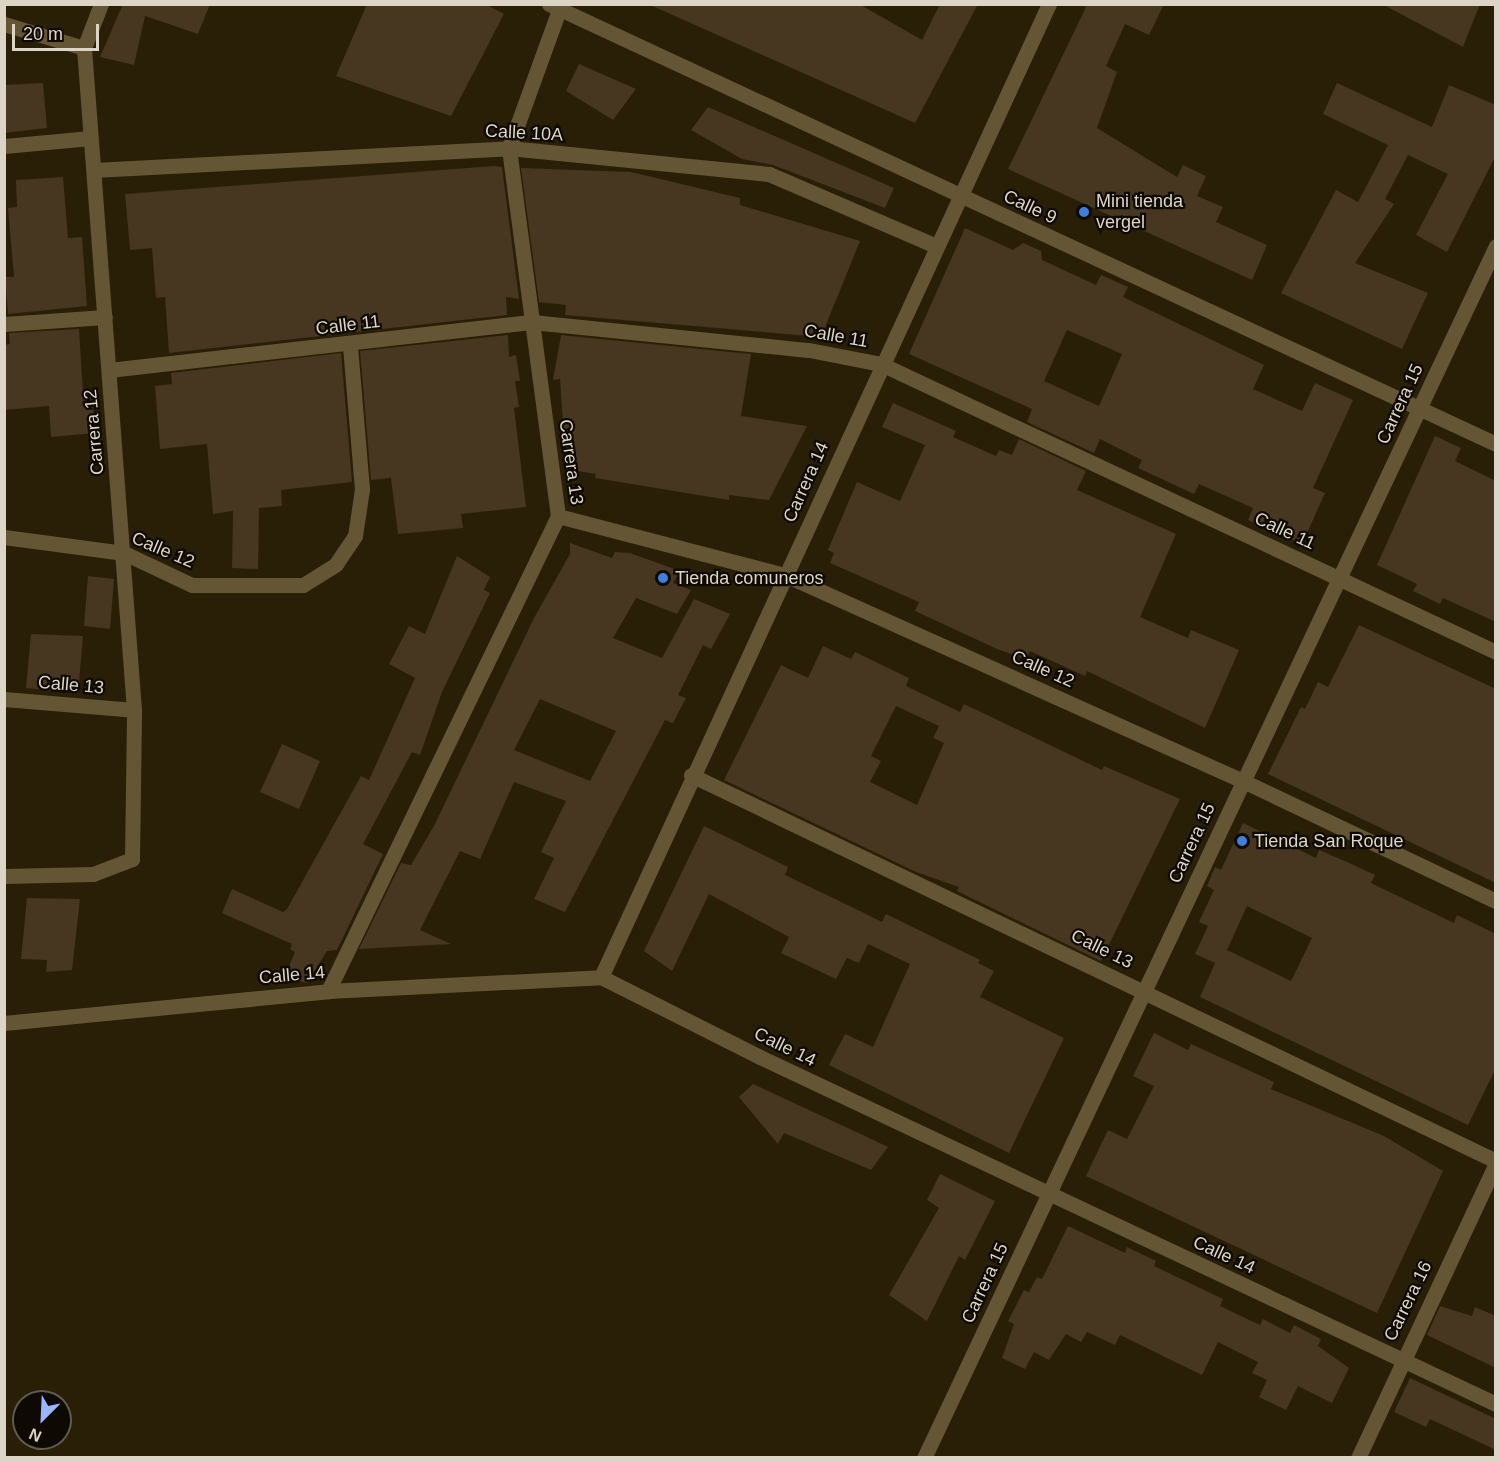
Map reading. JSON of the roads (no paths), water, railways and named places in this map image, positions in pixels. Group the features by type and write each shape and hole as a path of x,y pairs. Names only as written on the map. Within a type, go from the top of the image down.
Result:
{"street":[{"name":"Carrera 12","path":"4,876 93,874 132,859 134,710 124,553 84,48 100,4"},
{"name":"Carrera 14","path":"601,976 691,774 1049,4"},
{"name":"Calle 9","path":"556,6 1496,444"},
{"name":"Carrera 13","path":"328,991 558,516 509,148 556,6"},
{"path":"4,24 84,48"},
{"path":"4,146 91,138"},
{"name":"Calle 10A","path":"94,170 509,148 769,174 936,246"},
{"name":"Carrera 15","path":"924,1458 1496,246"},
{"path":"4,324 105,316"},
{"name":"Calle 11","path":"109,370 350,345 532,322 809,350 881,364 1496,652"},
{"name":"Calle 12","path":"4,537 124,553 192,585 303,585 336,564 355,536 362,489 350,345"},
{"name":"Calle 12","path":"558,516 785,575 1243,781 1496,901"},
{"name":"Calle 13","path":"4,699 134,710"},
{"name":"Calle 13","path":"691,774 1496,1162"},
{"name":"Calle 14","path":"4,1023 328,991 601,976 1049,1194 1496,1404"},
{"name":"Carrera 16","path":"1358,1458 1401,1360 1496,1162"}],"place":[{"name":"Mini tienda vergel","path":"1084,212"},
{"name":"Tienda comuneros","path":"663,578"},
{"name":"Tienda San Roque","path":"1242,841"}]}
